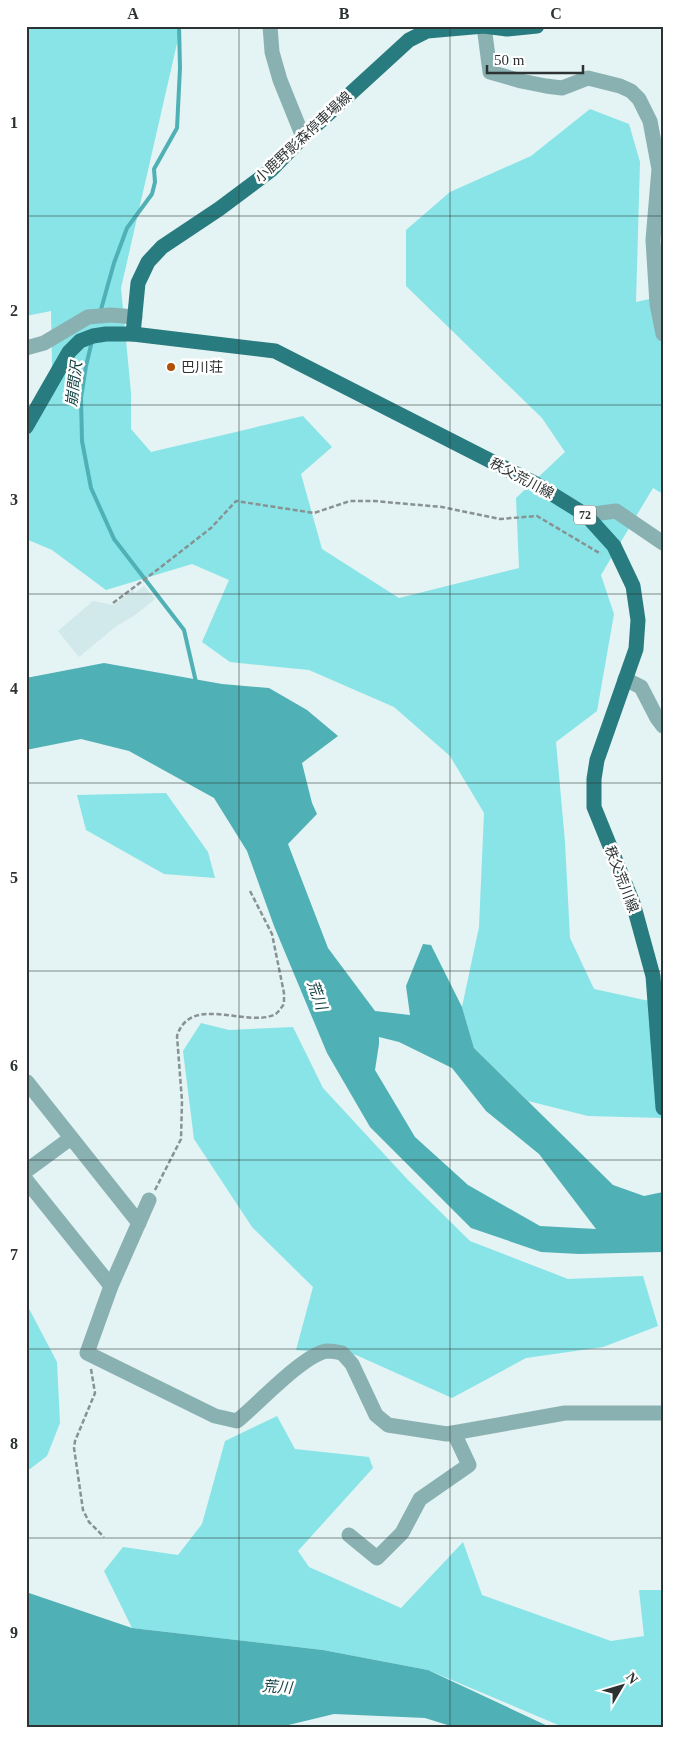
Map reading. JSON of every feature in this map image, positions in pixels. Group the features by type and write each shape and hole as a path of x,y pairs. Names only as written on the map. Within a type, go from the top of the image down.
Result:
{"main road":[{"name":"小鹿野影森停車場線","path":"133,334 138,283 148,262 162,246 219,209 271,170 303,137 409,40 427,31 484,26 507,29 537,26"},
{"name":"秩父荒川線","path":"26,427 69,352 80,341 93,336 133,334 275,351 536,484 586,515 614,546 622,560 634,586 638,620 636,649 598,760 594,779 594,807 633,903 658,978"},
{"path":"658,978 655,994 663,1108"}],"street":[{"path":"270,26 272,52 280,80 303,137"},
{"path":"484,26 490,72 530,83 562,88 588,78 631,90 638,99 650,121 659,169 653,240 657,304 663,334"},
{"path":"26,348 44,343 88,317 111,315 135,317"},
{"path":"586,515 616,511 663,543"},
{"path":"625,679 642,687 663,726"},
{"path":"27,1082 139,1223"},
{"path":"26,1171 70,1138"},
{"path":"26,1180 111,1286"},
{"path":"149,1200 111,1286 87,1353 215,1416 237,1421 274,1387 314,1356 327,1351 342,1353 352,1364 376,1415 388,1425 448,1434 565,1413 663,1413"},
{"path":"349,1535 377,1558 402,1533 420,1499 469,1465 454,1433"}],"path":[{"path":"113,603 211,528 236,501 314,513 350,501 374,501 442,507 500,519 537,516 604,556 622,560"},
{"path":"149,1200 181,1139 182,1101 177,1036 180,1026 192,1018 208,1013 260,1019 276,1014 284,1004 284,993 272,934 249,889"},
{"path":"93,1356 90,1372 95,1393 75,1440 74,1448 83,1510 89,1522 104,1537"}],"shaded area":[{"path":"26,26 181,26 121,288 131,393 131,429 151,452 303,416 332,447 301,474 322,549 399,598 519,568 516,498 565,452 542,418 406,286 406,230 450,192 531,156 590,109 629,124 640,162 636,302 663,296 663,494 653,488 601,575 614,614 597,711 556,742 565,842 570,938 594,989 663,1004 663,1118 588,1116 528,1101 474,1048 462,1007 479,927 484,813 450,756 394,707 309,670 230,662 202,642 229,580 192,564 106,590 52,550 26,539 26,440 52,366 51,311 26,316"},
{"path":"144,586 155,599 135,615 115,627 79,657 58,631 93,601 114,605 133,590 135,593"},
{"path":"166,793 208,852 215,878 164,874 86,830 77,795"},
{"path":"201,1023 229,1030 293,1027 323,1088 408,1180 470,1241 568,1279 643,1276 658,1326 603,1347 526,1358 452,1398 356,1355 296,1350 313,1287 252,1227 194,1139 183,1051"},
{"path":"26,1303 57,1362 60,1423 47,1456 26,1472"},
{"path":"277,1416 295,1449 369,1457 373,1468 298,1551 309,1567 401,1608 463,1542 482,1595 611,1641 644,1636 639,1590 663,1590 663,1728 563,1727 428,1670 323,1650 132,1628 104,1571 123,1547 178,1555 202,1524 225,1441"}],"water":[{"name":"荒川","path":"104,663 222,684 269,688 307,710 338,736 302,763 312,803 317,814 288,844 328,948 375,1011 410,1015 406,986 423,944 431,945 462,1007 474,1048 613,1185 644,1196 663,1192 663,1252 579,1254 541,1252 471,1228 370,1127 327,1053 274,926 247,851 214,798 129,751 81,739 26,750 26,678","holes":["379,1037 399,1042 452,1068 486,1111 539,1154 596,1229 540,1226 468,1185 415,1137 375,1070"]},
{"name":"荒川","path":"26,1592 132,1628 323,1650 428,1670 552,1728 457,1728 425,1718 334,1714 276,1728 26,1728"}],"waterway":[{"name":"崩間沢","path":"100,313 114,263 127,228 152,194 155,182 154,169 177,128 180,68 179,26"},
{"name":"崩間沢","path":"92,341 81,398 82,441 91,488 114,539 184,630 196,682"}],"place":[{"name":"巴川荘","path":"171,367"}]}
